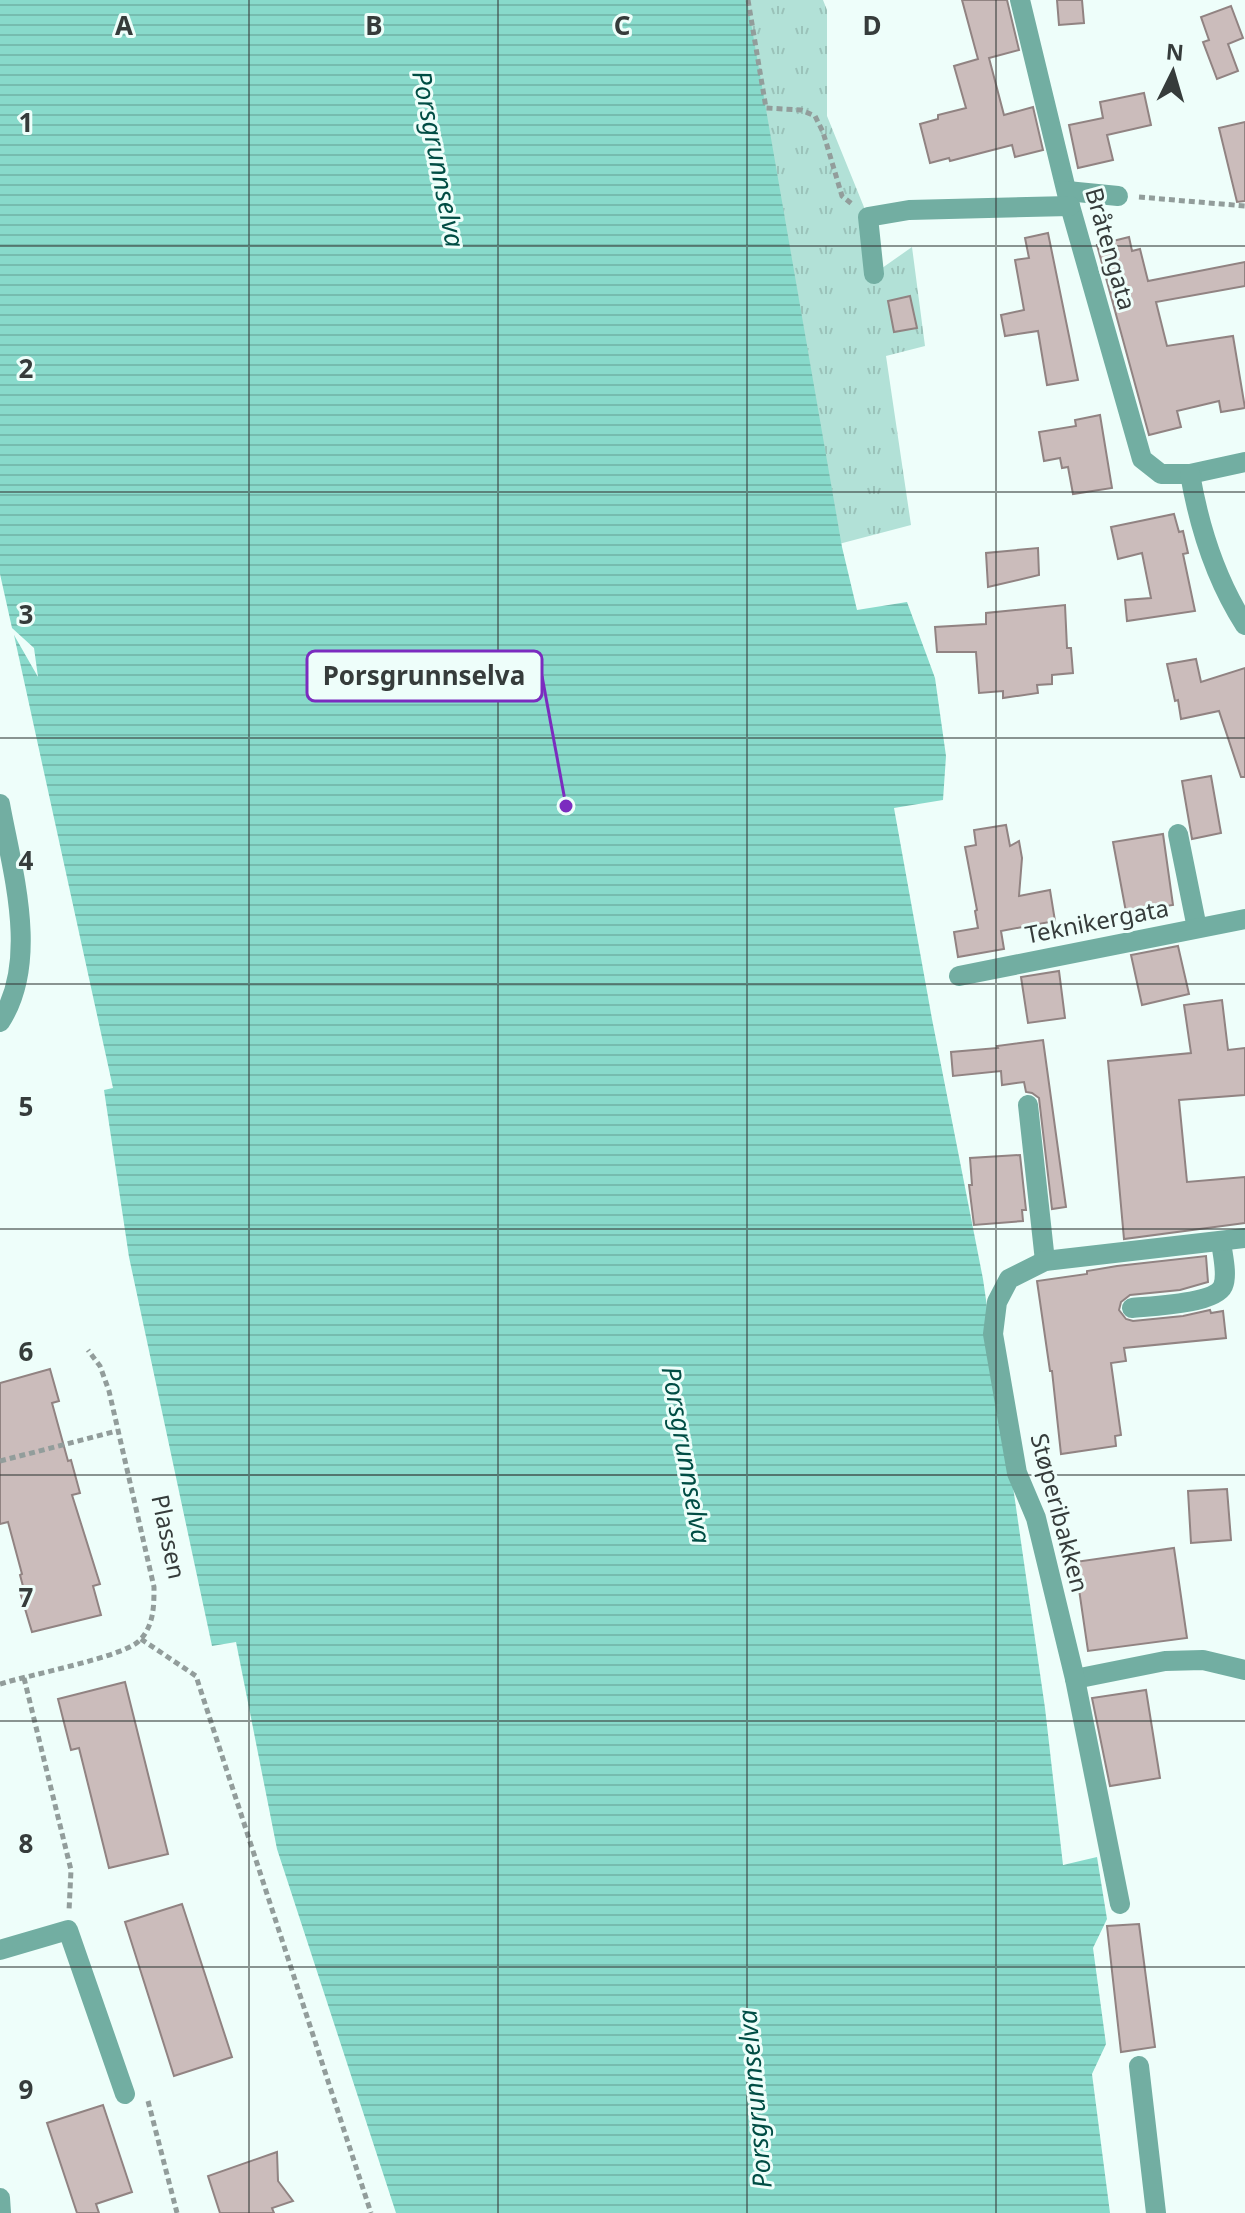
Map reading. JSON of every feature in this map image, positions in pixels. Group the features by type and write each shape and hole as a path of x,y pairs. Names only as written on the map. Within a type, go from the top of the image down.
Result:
{"street":[{"name":"Bråtengata","path":"1020,0 1069,199 1142,459 1161,474 1190,474 1245,462"},
{"path":"874,274 868,217 909,210 1118,196"},
{"path":"1190,474 1195,504 1226,595 1245,625"},
{"path":"0,804 18,902 21,950 13,993 0,1022"},
{"path":"1178,834 1197,928"},
{"name":"Teknikergata","path":"959,976 1245,919"},
{"path":"1028,1105 1045,1261"},
{"name":"Støperibakken","path":"1120,1904 1075,1679 1036,1518 1017,1473 993,1334 997,1302 1009,1279 1045,1261 1245,1238"},
{"path":"1132,1308 1206,1299 1218,1293 1225,1277 1221,1241"},
{"path":"1075,1679 1165,1661 1203,1660 1245,1670"},
{"path":"0,1950 68,1930 125,2094"},
{"path":"1139,2066 1156,2213"},
{"path":"0,2198 1,2213"}],"path":[{"path":"748,0 766,108 801,110 815,116 823,132 842,196 868,217"},
{"path":"1118,196 1245,206"},
{"name":"Plassen","path":"88,1350 100,1366 109,1391 154,1587 153,1610 149,1626 141,1639"},
{"path":"0,1461 117,1431"},
{"path":"0,1684 132,1647 141,1639 196,1676 371,2213"},
{"path":"24,1678 71,1870 68,1930"}],"green space":[{"path":"731,0 823,0 827,10 827,116 868,217 875,273 912,247 925,346 886,356 911,525 835,545"}],"water":[{"path":"0,0 747,0 842,547 857,610 907,602 935,678 946,756 943,800 894,808 983,1279 1045,1708 1063,1865 1097,1857 1107,1919 1093,1948 1106,2044 1092,2074 1110,2213 396,2213 277,1849 236,1642 212,1646 129,1257 104,1090 113,1088 14,635 38,677 34,648 12,628 0,574"}],"building":[{"path":"962,0 1007,0 1019,50 989,58 1004,115 1033,107 1043,150 1015,157 1012,145 930,163 920,124 938,119 938,115 966,108 954,66 978,59"},
{"path":"1057,0 1082,0 1084,23 1059,25"},
{"path":"1231,6 1243,38 1228,44 1238,71 1217,79 1203,42 1209,40 1201,17"},
{"path":"1144,93 1151,125 1107,135 1113,160 1078,168 1069,125 1103,118 1100,102"},
{"path":"1245,122 1245,201 1237,202 1219,128"},
{"path":"1048,233 1078,380 1047,385 1038,331 1005,336 1001,315 1024,310 1015,260 1029,258 1025,238"},
{"path":"1129,237 1132,251 1140,249 1148,281 1245,262 1245,286 1156,302 1167,346 1233,336 1245,408 1221,412 1219,401 1177,411 1181,427 1149,435 1097,245"},
{"path":"910,296 917,328 894,332 888,301"},
{"path":"1100,415 1112,488 1073,494 1068,467 1062,468 1060,458 1044,461 1039,432 1076,426 1075,420"},
{"path":"1174,514 1179,532 1183,531 1188,553 1183,554 1195,611 1127,621 1125,600 1151,598 1142,553 1118,559 1111,527"},
{"path":"1038,548 1039,575 988,587 986,553"},
{"path":"1065,605 1067,648 1071,648 1073,673 1052,675 1052,684 1037,685 1038,693 1003,698 1003,691 979,693 976,652 937,652 935,627 986,624 986,613"},
{"path":"1196,659 1201,682 1245,668 1245,777 1241,777 1219,711 1181,719 1167,664"},
{"path":"1211,776 1221,833 1192,839 1182,781"},
{"path":"1006,825 1010,846 1019,841 1022,858 1019,896 1050,890 1055,921 1001,931 1004,949 958,957 954,932 978,928 965,847 976,845 974,830"},
{"path":"1163,834 1173,905 1126,912 1113,842"},
{"path":"1178,946 1189,994 1142,1005 1131,955"},
{"path":"1059,971 1065,1018 1028,1023 1021,977"},
{"path":"1222,1000 1228,1050 1245,1048 1245,1095 1179,1100 1187,1182 1245,1177 1245,1223 1124,1239 1108,1061 1191,1053 1184,1005"},
{"path":"1043,1040 1066,1207 1052,1209 1039,1098 1026,1092 1024,1082 1002,1085 1001,1071 953,1076 951,1052"},
{"path":"1020,1155 1026,1210 1022,1210 1023,1221 974,1225 969,1185 972,1185 970,1158"},
{"path":"1206,1256 1208,1282 1180,1290 1130,1295 1121,1302 1119,1310 1126,1319 1133,1321 1210,1310 1211,1313 1223,1311 1226,1338 1124,1348 1126,1361 1111,1363 1121,1435 1115,1436 1116,1446 1061,1454 1052,1371 1037,1281 1117,1266"},
{"path":"50,1369 59,1401 52,1403 80,1493 72,1495 100,1584 93,1586 101,1615 32,1632 20,1592 24,1590 22,1574 8,1522 0,1524 0,1383"},
{"path":"1227,1489 1231,1540 1191,1543 1188,1491"},
{"path":"1174,1548 1187,1638 1088,1651 1075,1562"},
{"path":"125,1682 168,1854 109,1868 79,1748 71,1750 58,1699"},
{"path":"1146,1690 1160,1778 1110,1786 1092,1698"},
{"path":"182,1904 232,2057 174,2076 125,1922"},
{"path":"1139,1924 1155,2047 1121,2052 1107,1926"},
{"path":"103,2105 132,2192 96,2204 99,2213 77,2213 47,2123"},
{"path":"277,2152 278,2181 293,2201 272,2208 274,2213 220,2213 208,2176"}],"place":[{"name":"Porsgrunnselva","path":"566,806"}]}
